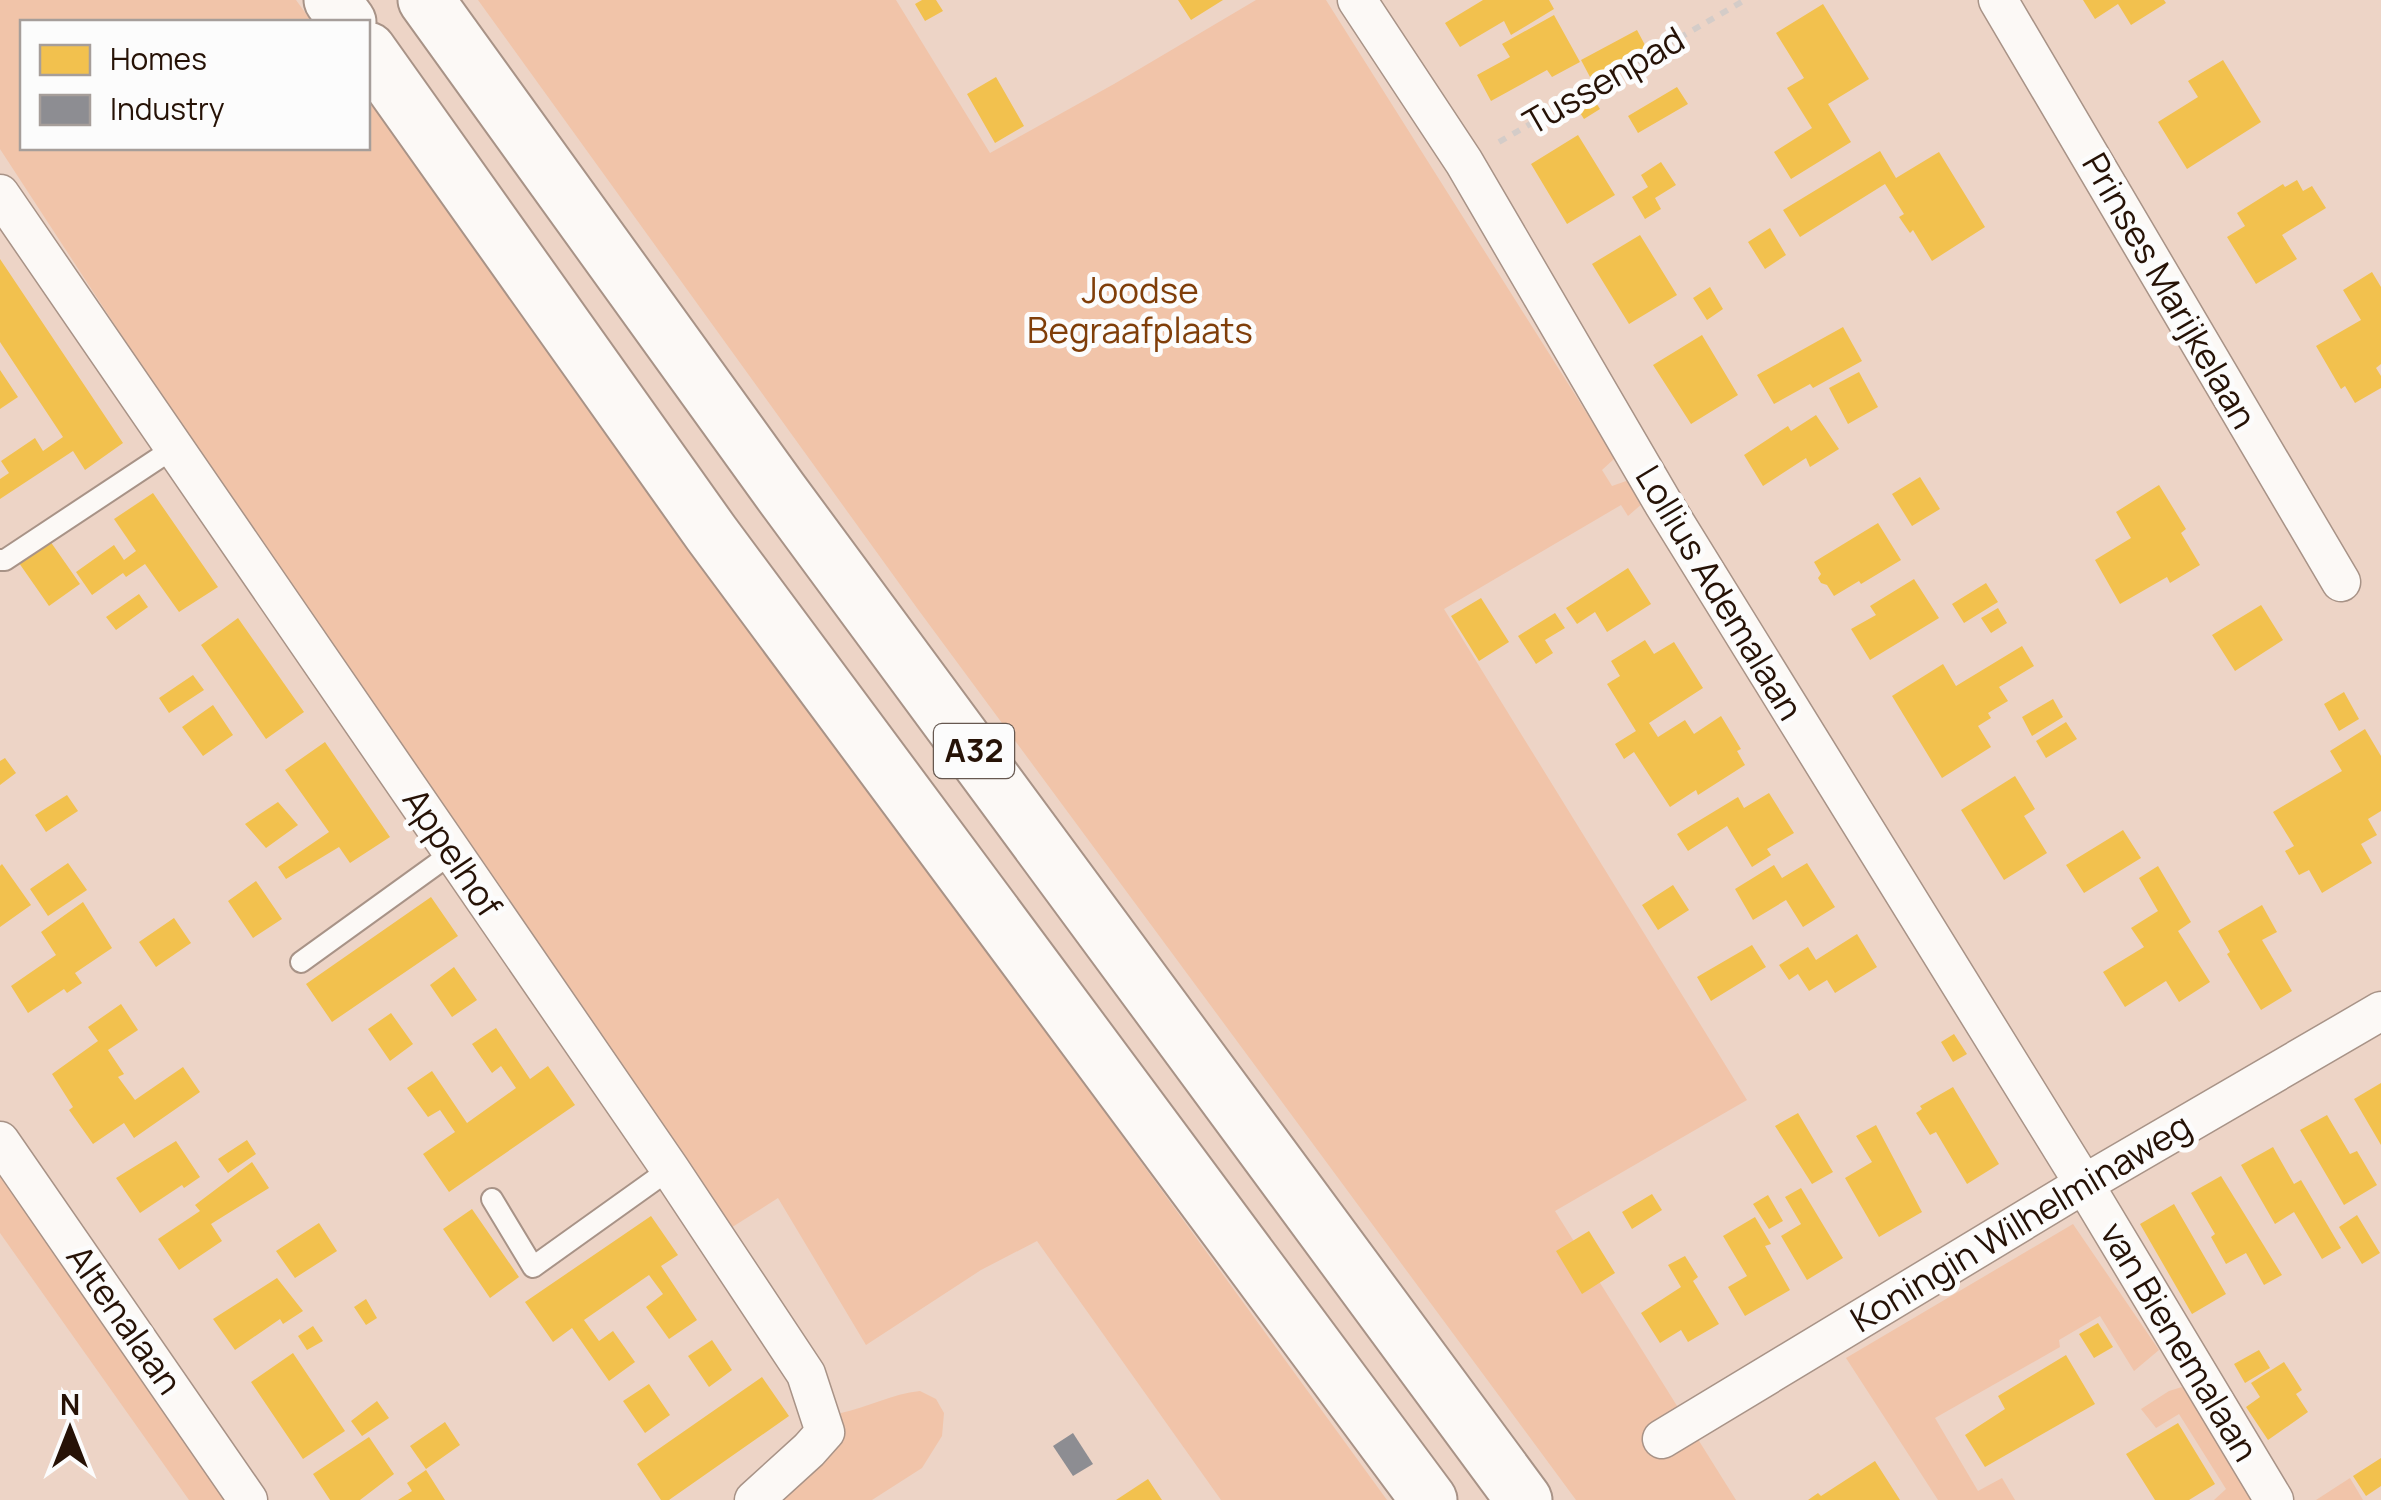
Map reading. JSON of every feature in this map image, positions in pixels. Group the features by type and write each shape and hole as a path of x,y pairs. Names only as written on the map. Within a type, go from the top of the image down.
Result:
{"highway":[{"name":"A32","path":"426,0 769,475 1524,1500"},
{"name":"A32","path":"370,53 711,533 1429,1500"}],"street":[{"name":"Lollius Ademalaan","path":"1357,0 1464,162 1663,503 2084,1184"},
{"name":"Prinses Marijkelaan","path":"1998,0 2341,582"},
{"name":"Appelhof","path":"2,201 670,1169 806,1374 825,1432 754,1500"},
{"name":"Koningin Wilhelminaweg","path":"1662,1439 2084,1184 2381,1012"},
{"name":"Altenalaan","path":"0,1141 248,1500"},
{"name":"van Bienemalaan","path":"2084,1184 2274,1500"}],"lane":[{"path":"0,560 6,560 174,448"},
{"path":"301,962 452,853"},
{"path":"492,1199 533,1267 670,1169"}],"path":[{"name":"Tussenpad","path":"1464,162 1744,0"}],"green space":[{"path":"0,0 296,0 311,20 20,20 20,150 370,150 370,103 1387,1500 1221,1500 1037,1241 981,1270 866,1345 778,1198 726,1231 214,477 0,149"},
{"name":"Joodse Begraafplaats","path":"478,0 896,0 990,153 1256,0 1326,0 1615,458 1602,470 1612,486 1629,480 1643,503 1628,516 1621,505 1444,609 1747,1100 1555,1211 1736,1500 1576,1500 917,608"},
{"path":"0,1174 229,1500 189,1500 0,1233"},
{"path":"2073,1224 2159,1350 2134,1371 2100,1316 2059,1340 2060,1347 1935,1418 1978,1491 2002,1478 2015,1500 1938,1500 1846,1358"},
{"path":"2182,1387 2259,1500 2214,1500 2226,1489 2179,1414 2156,1428 2141,1409"},
{"path":"920,1391 936,1399 944,1413 942,1436 922,1468 872,1500 773,1500 826,1447 841,1413"},
{"path":"2350,1478 2363,1500 2316,1500"}],"building: Homes":[{"path":"936,0 943,11 925,21 915,4"},
{"path":"1178,0 1223,0 1191,20"},
{"path":"1483,0 1549,0 1554,9 1511,35 1504,21 1460,47 1445,23"},
{"path":"2083,0 2166,3 2131,25 2118,4 2095,19"},
{"path":"1823,4 1869,79 1828,104 1851,142 1791,179 1774,152 1812,128 1787,88 1804,78 1776,33"},
{"path":"1554,15 1580,62 1552,77 1547,70 1491,101 1477,75 1510,57 1502,44"},
{"path":"1637,30 1646,47 1590,77 1581,60"},
{"path":"2223,60 2261,122 2187,169 2158,122 2198,97 2188,81"},
{"path":"996,77 1024,126 995,143 967,94"},
{"path":"1677,87 1688,104 1638,133 1628,116"},
{"path":"1593,98 1600,109 1584,119 1577,108"},
{"path":"1578,135 1615,195 1567,224 1531,164"},
{"path":"1880,151 1896,178 1939,152 1985,227 1932,261 1913,230 1910,233 1899,217 1904,214 1885,184 1800,237 1783,210"},
{"path":"1661,162 1676,185 1655,198 1661,209 1645,219 1632,197 1648,187 1641,175"},
{"path":"2297,180 2303,191 2312,186 2326,208 2282,235 2297,259 2256,284 2227,237 2245,226 2237,213 2283,184 2285,187"},
{"path":"1770,228 1786,255 1765,269 1748,242"},
{"path":"1640,235 1677,295 1629,324 1592,264"},
{"path":"0,259 123,443 85,470 73,451 0,499 0,479 9,473 1,461 35,438 43,451 63,437 0,342"},
{"path":"2372,272 2381,287 2381,364 2376,368 2381,388 2355,403 2345,386 2341,389 2316,346 2361,320 2343,290"},
{"path":"1710,287 1723,309 1707,320 1693,298"},
{"path":"1843,327 1862,361 1774,404 1757,375"},
{"path":"1702,335 1738,395 1691,424 1653,365"},
{"path":"0,370 18,397 0,409"},
{"path":"1859,372 1878,407 1848,424 1829,388"},
{"path":"1816,415 1839,449 1810,467 1806,458 1763,486 1744,455 1788,426 1791,431"},
{"path":"1920,477 1940,509 1912,526 1892,494"},
{"path":"2159,485 2186,529 2181,533 2200,565 2170,583 2167,577 2120,604 2095,560 2131,538 2116,512"},
{"path":"153,493 218,587 179,612 145,564 126,577 123,573 92,595 76,572 114,545 124,560 136,551 114,519"},
{"path":"1878,523 1901,560 1834,596 1818,578 1821,574 1814,562"},
{"path":"50,541 80,584 49,606 19,563"},
{"path":"1628,568 1651,604 1607,632 1595,612 1577,624 1566,608"},
{"path":"1914,579 1939,618 1870,660 1851,629 1876,615 1870,606"},
{"path":"1986,583 1998,602 1964,623 1952,604"},
{"path":"139,594 148,607 116,630 106,617"},
{"path":"1481,598 1509,642 1479,661 1451,616"},
{"path":"2261,605 2283,640 2235,671 2212,635"},
{"path":"1998,608 2007,623 1991,633 1981,618"},
{"path":"1555,613 1565,628 1545,640 1553,653 1536,664 1518,636"},
{"path":"238,618 304,712 266,739 201,645"},
{"path":"1645,640 1654,654 1674,642 1703,688 1649,723 1658,737 1685,720 1694,734 1721,716 1741,749 1737,751 1745,765 1698,795 1696,790 1670,807 1634,752 1624,759 1615,744 1636,731 1607,684 1620,676 1611,661"},
{"path":"2022,646 2034,666 1999,687 2008,701 1988,713 1991,718 1978,726 1991,747 1942,778 1892,696 1943,664 1956,686"},
{"path":"193,675 204,690 169,713 159,698"},
{"path":"2344,692 2359,719 2339,731 2324,704"},
{"path":"2053,699 2063,717 2032,736 2022,717"},
{"path":"213,705 233,735 203,756 182,727"},
{"path":"2066,722 2077,739 2046,758 2036,741"},
{"path":"2365,729 2381,756 2381,811 2368,819 2377,835 2361,844 2372,863 2322,893 2309,870 2299,875 2285,851 2294,846 2273,812 2342,771 2330,751"},
{"path":"325,742 390,837 350,863 339,847 286,879 278,867 329,832 285,770"},
{"path":"5,758 16,773 0,785 0,761"},
{"path":"2015,776 2035,809 2024,816 2047,853 2004,880 1961,810"},
{"path":"1769,793 1794,833 1767,849 1771,855 1752,867 1727,826 1688,851 1677,834 1738,797 1744,808"},
{"path":"67,795 78,811 46,832 35,815"},
{"path":"278,802 298,825 266,848 245,824"},
{"path":"2123,830 2141,858 2084,893 2066,865"},
{"path":"68,863 87,890 48,916 30,889"},
{"path":"1807,863 1835,907 1803,927 1786,900 1753,920 1735,889 1774,865 1782,878"},
{"path":"0,866 31,905 0,927"},
{"path":"2158,866 2191,922 2178,931 2210,982 2179,1002 2166,981 2125,1007 2103,972 2144,947 2131,928 2158,911 2139,878"},
{"path":"256,881 282,919 253,938 228,901"},
{"path":"1673,885 1689,910 1658,930 1642,905"},
{"path":"431,897 458,936 332,1022 306,984"},
{"path":"83,902 112,948 75,973 82,983 67,993 64,989 28,1013 11,986 56,955 41,932"},
{"path":"2262,905 2277,932 2262,940 2292,991 2261,1010 2227,954 2230,952 2218,931"},
{"path":"174,918 191,943 156,967 139,942"},
{"path":"1857,934 1877,967 1835,993 1827,980 1809,991 1798,974 1789,980 1779,965 1808,947 1816,960"},
{"path":"1752,945 1766,967 1711,1001 1697,977"},
{"path":"454,967 477,1000 452,1017 430,985"},
{"path":"121,1004 138,1030 108,1050 124,1074 118,1077 135,1100 183,1067 200,1092 134,1138 124,1123 93,1144 69,1110 73,1107 52,1074 98,1041 88,1027"},
{"path":"391,1013 413,1044 390,1061 368,1029"},
{"path":"496,1028 530,1079 548,1066 575,1105 449,1192 423,1154 455,1132 440,1110 428,1117 407,1088 432,1071 467,1123 516,1088 501,1066 492,1073 472,1044"},
{"path":"1954,1034 1967,1054 1953,1062 1941,1042"},
{"path":"2381,1083 2381,1145 2354,1099"},
{"path":"1953,1087 1999,1164 1967,1184 1936,1132 1930,1135 1916,1113 1922,1109 1920,1106"},
{"path":"1798,1113 1833,1172 1812,1184 1775,1126"},
{"path":"2327,1115 2350,1154 2357,1151 2377,1185 2344,1205 2300,1130"},
{"path":"1876,1125 1922,1212 1879,1237 1845,1178 1872,1162 1856,1136"},
{"path":"247,1140 256,1154 228,1173 218,1159"},
{"path":"176,1141 200,1177 140,1213 116,1178"},
{"path":"2273,1147 2294,1184 2301,1180 2341,1248 2322,1259 2294,1212 2275,1224 2241,1165"},
{"path":"252,1162 269,1188 211,1224 222,1241 179,1270 158,1239 200,1211 195,1205"},
{"path":"2221,1176 2282,1275 2264,1285 2246,1253 2226,1264 2211,1237 2215,1234 2191,1193"},
{"path":"1801,1188 1843,1258 1807,1280 1781,1236 1801,1224 1785,1197"},
{"path":"1652,1194 1662,1210 1632,1229 1622,1212"},
{"path":"1768,1195 1783,1221 1769,1229 1753,1204"},
{"path":"2174,1204 2226,1294 2192,1314 2140,1224"},
{"path":"472,1209 519,1277 490,1298 443,1229"},
{"path":"2357,1215 2380,1253 2362,1264 2339,1227"},
{"path":"651,1216 678,1255 661,1266 697,1320 669,1339 646,1307 663,1294 649,1275 584,1320 599,1341 613,1331 635,1362 609,1381 572,1328 553,1342 525,1302"},
{"path":"1755,1217 1771,1244 1765,1246 1790,1290 1745,1316 1728,1287 1747,1276 1723,1236"},
{"path":"319,1223 337,1251 295,1278 276,1251"},
{"path":"1589,1231 1615,1273 1582,1294 1556,1251"},
{"path":"1685,1256 1698,1277 1693,1281 1719,1324 1688,1342 1681,1330 1660,1343 1641,1313 1681,1287 1668,1265"},
{"path":"277,1278 303,1311 283,1324 280,1319 235,1350 213,1319"},
{"path":"366,1299 377,1318 366,1325 354,1307"},
{"path":"2098,1323 2113,1347 2094,1358 2079,1334"},
{"path":"313,1326 323,1341 307,1350 298,1336"},
{"path":"712,1340 732,1370 709,1387 688,1356"},
{"path":"2259,1350 2270,1368 2245,1383 2234,1364"},
{"path":"293,1353 345,1431 303,1459 251,1382"},
{"path":"2066,1355 2095,1404 1985,1467 1965,1435 2005,1409 1998,1396"},
{"path":"2284,1362 2302,1390 2296,1394 2308,1412 2268,1440 2246,1407 2260,1397 2251,1383"},
{"path":"762,1377 789,1416 669,1500 661,1500 637,1464"},
{"path":"649,1384 670,1415 645,1433 623,1401"},
{"path":"377,1401 389,1418 362,1436 351,1421"},
{"path":"445,1422 460,1445 426,1469 410,1446"},
{"path":"2178,1423 2215,1484 2189,1500 2155,1500 2126,1454"},
{"path":"369,1437 394,1474 360,1500 330,1500 313,1474"},
{"path":"2381,1458 2381,1486 2366,1496 2353,1476"},
{"path":"1875,1461 1900,1500 1808,1500 1818,1493 1821,1496"},
{"path":"426,1470 445,1500 398,1500 412,1491 407,1483"},
{"path":"1148,1479 1162,1500 1116,1500"}],"building: Industry":[{"path":"1073,1433 1093,1464 1073,1476 1053,1446"}]}
